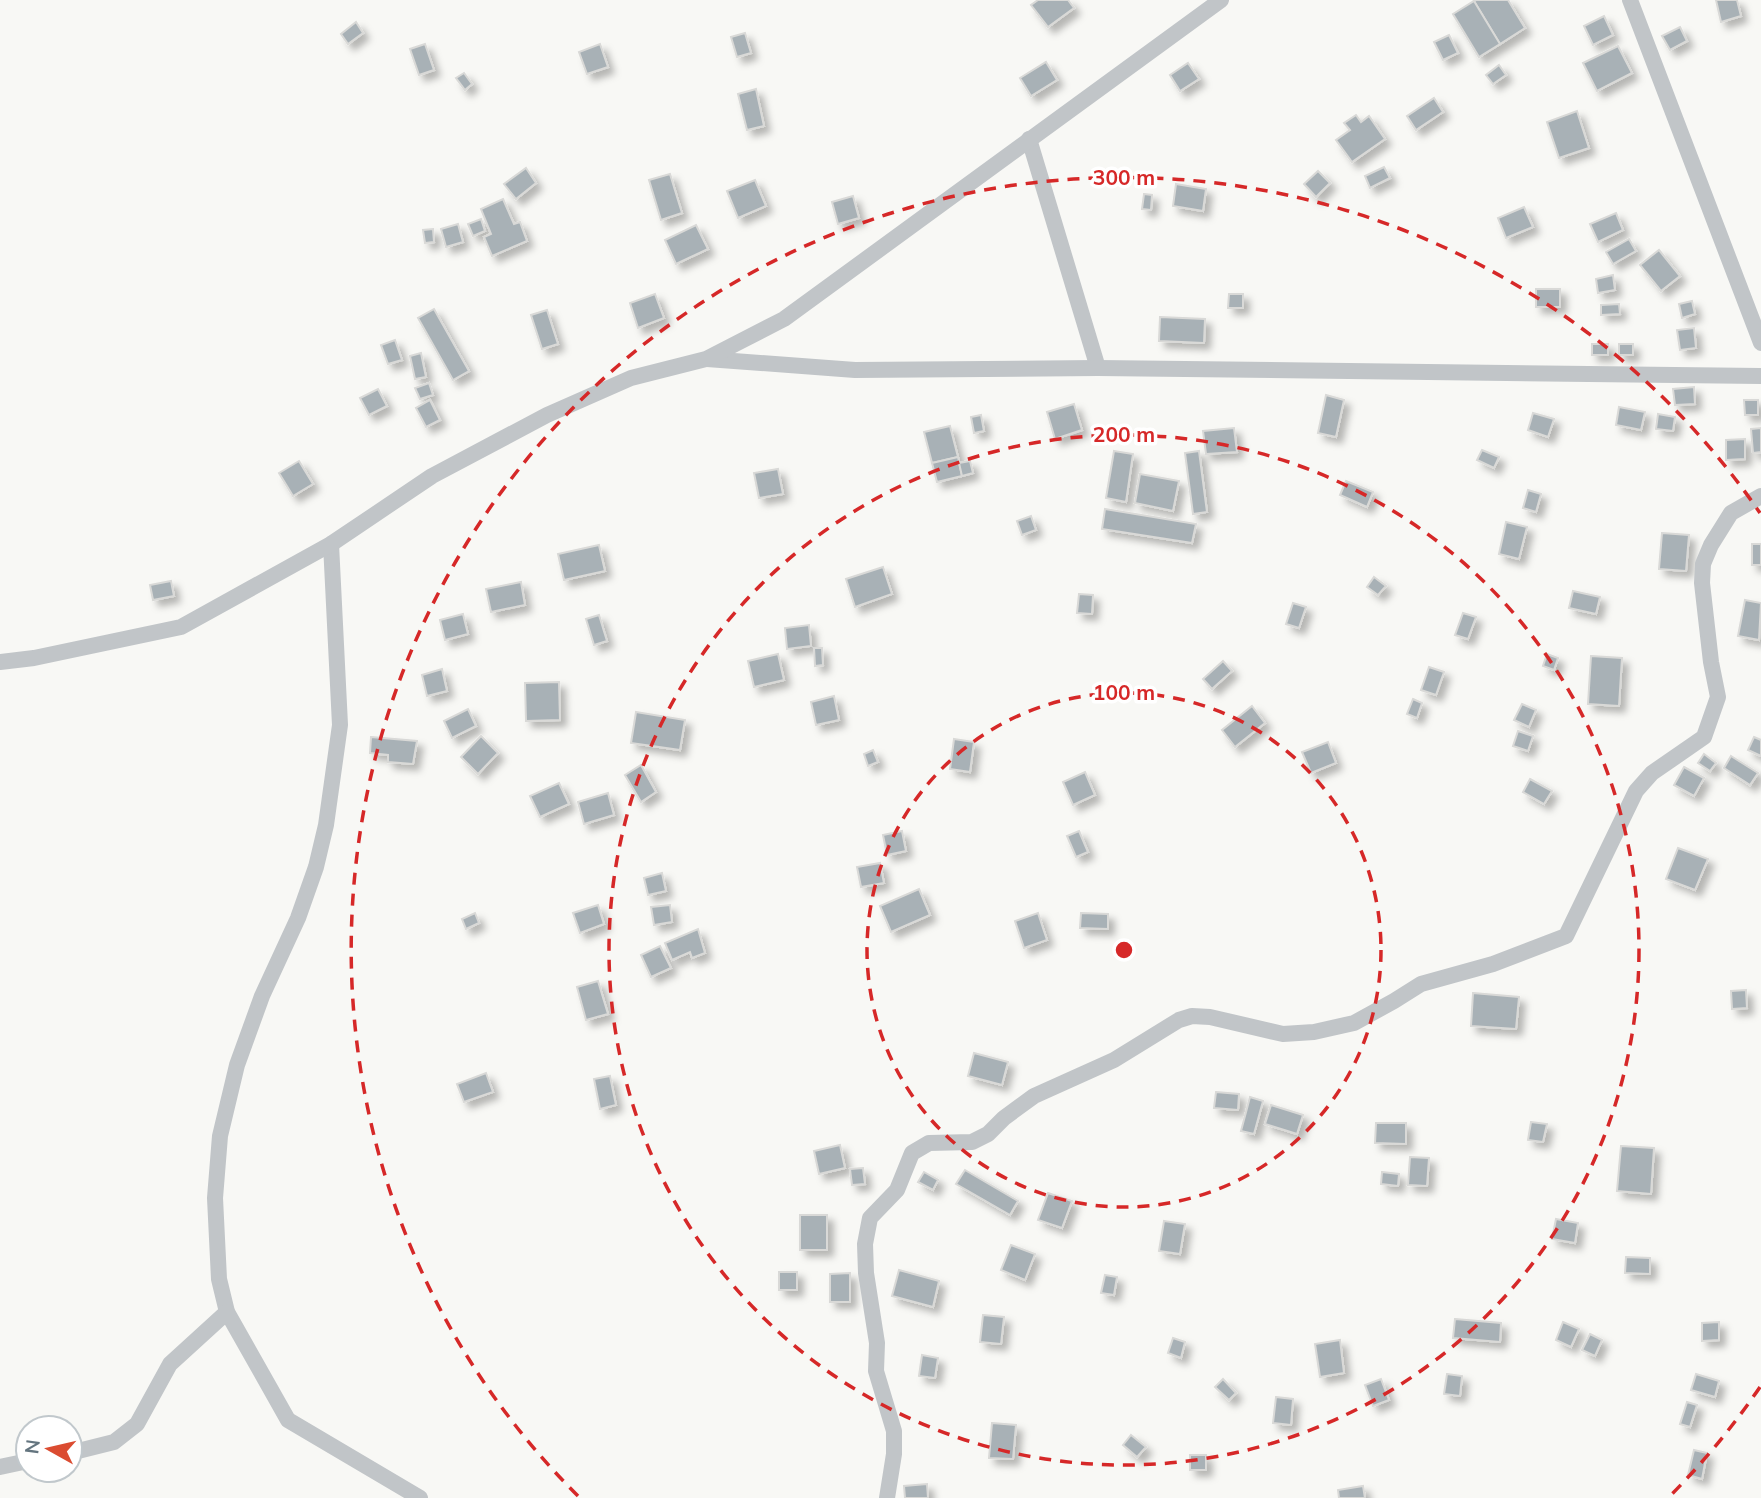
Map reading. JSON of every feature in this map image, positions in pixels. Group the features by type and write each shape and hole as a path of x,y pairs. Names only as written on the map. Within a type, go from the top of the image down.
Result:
{"street":[{"path":"0,662 34,658 181,626 331,544 432,476 548,415 631,378 706,359 784,319 1221,0"},
{"path":"1630,0 1761,343"},
{"path":"1029,139 1098,368"},
{"path":"706,359 855,370 1098,368 1761,376"},
{"path":"887,1498 894,1454 894,1431 876,1371 877,1343 866,1273 865,1244 870,1218 897,1190 912,1153 929,1143 972,1142 1034,1096 1114,1060 1179,1020 1192,1016 1283,1034 1314,1032 1354,1023 1421,984 1493,964 1566,936 1636,791 1652,774 1704,737 1718,697 1702,583 1703,564 1711,545 1731,513 1761,496"},
{"path":"331,544 340,725 326,825 316,867 298,918 262,996 237,1065 220,1136 215,1199 219,1279 227,1312 288,1420 420,1498"},
{"path":"84,1450 114,1442 137,1424 170,1364 227,1312"}],"building":[{"path":"1038,0 1068,0 1074,8 1048,27 1031,5"},
{"path":"1508,0 1525,28 1500,44 1474,1"},
{"path":"1716,0 1737,0 1741,16 1721,22"},
{"path":"1474,1 1500,44 1479,57 1453,14"},
{"path":"1604,16 1613,35 1593,45 1584,26"},
{"path":"356,22 363,33 348,44 341,34"},
{"path":"1680,27 1687,41 1670,50 1662,36"},
{"path":"745,33 751,53 737,57 731,37"},
{"path":"1449,35 1458,53 1443,60 1434,42"},
{"path":"425,44 434,70 419,75 410,49"},
{"path":"600,44 608,67 587,74 579,52"},
{"path":"1618,46 1632,73 1597,91 1583,63"},
{"path":"1046,62 1057,80 1031,96 1020,78"},
{"path":"1188,63 1199,79 1180,91 1170,75"},
{"path":"1499,65 1506,75 1493,84 1486,75"},
{"path":"464,73 472,84 465,90 456,78"},
{"path":"756,89 764,126 747,130 738,94"},
{"path":"1434,98 1443,112 1416,130 1407,116"},
{"path":"1577,111 1589,148 1559,158 1547,122"},
{"path":"1356,115 1361,122 1369,116 1385,139 1352,162 1336,140 1350,130 1344,123"},
{"path":"1384,167 1390,178 1370,188 1365,176"},
{"path":"526,168 536,183 516,199 504,184"},
{"path":"1318,171 1330,183 1316,197 1304,184"},
{"path":"670,174 682,213 661,220 649,180"},
{"path":"755,180 766,206 738,218 727,191"},
{"path":"1176,184 1206,189 1203,211 1173,206"},
{"path":"1144,194 1152,195 1151,210 1142,209"},
{"path":"853,196 859,218 838,224 832,202"},
{"path":"503,199 514,224 520,222 527,241 492,256 484,237 491,234 481,209"},
{"path":"1524,207 1533,227 1506,238 1498,218"},
{"path":"1616,213 1623,230 1598,242 1590,224"},
{"path":"481,219 485,231 473,236 468,224"},
{"path":"458,224 463,242 446,247 441,229"},
{"path":"696,225 708,249 676,264 665,240"},
{"path":"433,229 434,242 425,243 423,230"},
{"path":"1629,239 1636,251 1613,264 1606,252"},
{"path":"1659,250 1680,276 1661,291 1640,265"},
{"path":"1613,275 1615,290 1598,293 1596,279"},
{"path":"1536,289 1560,289 1560,307 1536,307"},
{"path":"655,294 664,318 638,328 630,303"},
{"path":"1229,294 1243,294 1243,308 1228,308"},
{"path":"1692,301 1695,314 1682,318 1679,304"},
{"path":"1619,304 1620,314 1601,315 1601,305"},
{"path":"434,309 469,371 453,380 418,318"},
{"path":"547,310 558,344 542,349 531,315"},
{"path":"1160,317 1205,319 1204,343 1159,341"},
{"path":"1694,328 1696,348 1680,350 1677,330"},
{"path":"395,340 402,360 388,364 381,345"},
{"path":"1592,344 1608,344 1608,355 1592,355"},
{"path":"1619,344 1633,344 1633,355 1619,355"},
{"path":"421,353 426,377 415,379 410,356"},
{"path":"429,383 433,395 420,399 415,388"},
{"path":"1694,387 1695,404 1675,405 1673,389"},
{"path":"378,389 387,406 369,415 360,398"},
{"path":"1326,395 1344,400 1336,437 1318,433"},
{"path":"430,400 440,420 426,427 416,408"},
{"path":"1744,400 1758,400 1758,415 1745,415"},
{"path":"1074,404 1082,430 1055,439 1047,412"},
{"path":"1619,407 1645,412 1641,430 1616,425"},
{"path":"1533,413 1554,419 1548,437 1528,430"},
{"path":"1658,414 1675,417 1673,431 1656,429"},
{"path":"981,415 984,431 974,433 971,417"},
{"path":"950,426 958,457 932,463 924,432"},
{"path":"1234,428 1237,452 1206,454 1203,431"},
{"path":"1761,428 1761,452 1753,453 1751,429"},
{"path":"1745,439 1745,459 1726,460 1726,440"},
{"path":"1482,450 1499,457 1494,468 1477,460"},
{"path":"1114,451 1133,454 1126,502 1106,498"},
{"path":"1199,451 1207,512 1193,514 1185,453"},
{"path":"958,457 962,476 937,482 932,463"},
{"path":"299,461 313,484 293,496 279,473"},
{"path":"970,461 973,473 962,476 959,463"},
{"path":"778,469 783,494 759,498 754,473"},
{"path":"1140,474 1179,481 1173,511 1135,503"},
{"path":"1346,481 1373,492 1367,507 1340,495"},
{"path":"1528,490 1541,494 1536,512 1523,508"},
{"path":"1105,509 1196,524 1192,543 1102,529"},
{"path":"1031,516 1036,530 1022,535 1017,521"},
{"path":"1506,522 1527,527 1519,559 1499,554"},
{"path":"1662,533 1689,535 1686,571 1659,569"},
{"path":"1752,544 1761,544 1761,565 1752,565"},
{"path":"599,545 605,571 564,580 558,554"},
{"path":"883,567 892,594 855,607 846,579"},
{"path":"1374,577 1386,586 1378,595 1367,587"},
{"path":"171,581 174,596 153,600 150,585"},
{"path":"521,582 525,605 491,612 486,589"},
{"path":"1573,591 1600,597 1596,614 1569,608"},
{"path":"1079,594 1093,595 1092,614 1077,613"},
{"path":"1745,600 1761,603 1759,640 1738,636"},
{"path":"1293,603 1306,607 1299,628 1286,624"},
{"path":"1463,613 1476,617 1468,639 1455,635"},
{"path":"463,614 468,634 445,640 440,620"},
{"path":"599,615 607,641 594,645 586,619"},
{"path":"809,625 811,646 787,649 785,628"},
{"path":"814,648 822,648 823,665 815,666"},
{"path":"778,654 784,680 754,687 748,661"},
{"path":"1547,654 1558,658 1554,670 1543,666"},
{"path":"1591,656 1622,658 1619,706 1588,704"},
{"path":"1223,661 1232,671 1212,689 1203,679"},
{"path":"1429,667 1444,672 1436,695 1421,690"},
{"path":"442,669 447,691 427,696 422,675"},
{"path":"559,682 560,720 526,721 525,683"},
{"path":"834,696 839,720 816,725 811,702"},
{"path":"1413,699 1422,703 1417,718 1407,714"},
{"path":"1522,704 1536,710 1529,727 1514,720"},
{"path":"1252,706 1265,723 1235,747 1222,730"},
{"path":"468,709 476,726 452,738 444,721"},
{"path":"636,712 685,720 680,750 631,743"},
{"path":"1518,731 1533,736 1528,751 1513,746"},
{"path":"481,736 498,753 478,774 461,757"},
{"path":"371,737 417,741 413,764 388,762 388,755 370,753"},
{"path":"1754,737 1761,740 1761,756 1748,750"},
{"path":"954,739 974,742 970,772 950,769"},
{"path":"1328,742 1336,763 1311,773 1302,752"},
{"path":"873,750 878,762 868,766 864,754"},
{"path":"1704,754 1716,763 1710,771 1698,763"},
{"path":"1731,756 1758,773 1750,785 1724,768"},
{"path":"641,765 656,792 641,802 625,775"},
{"path":"1684,767 1704,778 1694,796 1674,785"},
{"path":"1085,772 1095,795 1073,805 1063,782"},
{"path":"1530,779 1552,791 1544,804 1523,792"},
{"path":"559,783 569,804 540,817 530,796"},
{"path":"608,793 614,815 584,824 578,802"},
{"path":"902,831 906,851 887,855 883,835"},
{"path":"1079,831 1088,852 1076,857 1067,836"},
{"path":"1678,848 1708,859 1695,890 1666,879"},
{"path":"880,863 884,883 861,887 857,867"},
{"path":"662,873 666,891 648,895 644,878"},
{"path":"919,889 930,915 891,932 880,906"},
{"path":"598,905 604,924 580,933 573,913"},
{"path":"670,905 672,922 654,925 651,907"},
{"path":"475,913 479,923 466,929 462,919"},
{"path":"1038,913 1047,940 1024,948 1015,921"},
{"path":"1081,913 1108,914 1108,929 1080,928"},
{"path":"698,929 705,953 692,958 690,952 672,960 665,943"},
{"path":"660,946 671,968 651,977 641,955"},
{"path":"598,981 608,1014 586,1020 577,987"},
{"path":"1746,990 1747,1008 1732,1009 1731,991"},
{"path":"1473,993 1519,997 1516,1029 1471,1026"},
{"path":"974,1053 1008,1062 1002,1085 968,1076"},
{"path":"486,1073 493,1092 464,1102 457,1084"},
{"path":"610,1076 616,1105 600,1109 594,1079"},
{"path":"1216,1092 1239,1094 1238,1110 1214,1108"},
{"path":"1250,1097 1263,1101 1254,1134 1241,1131"},
{"path":"1271,1105 1303,1115 1297,1134 1265,1124"},
{"path":"1531,1122 1547,1124 1543,1142 1528,1140"},
{"path":"1376,1123 1406,1123 1406,1144 1375,1143"},
{"path":"840,1145 845,1168 819,1174 814,1151"},
{"path":"1621,1146 1654,1148 1651,1194 1617,1191"},
{"path":"1410,1157 1429,1158 1427,1186 1408,1185"},
{"path":"863,1168 865,1184 852,1185 850,1169"},
{"path":"965,1170 1018,1201 1010,1215 956,1184"},
{"path":"924,1172 938,1180 933,1190 918,1182"},
{"path":"1382,1172 1399,1174 1398,1186 1381,1184"},
{"path":"1048,1193 1072,1201 1062,1228 1038,1220"},
{"path":"800,1215 827,1215 827,1250 800,1250"},
{"path":"1556,1219 1578,1223 1575,1243 1552,1239"},
{"path":"1164,1221 1185,1224 1180,1254 1159,1251"},
{"path":"1011,1245 1035,1254 1025,1280 1001,1270"},
{"path":"1626,1257 1650,1258 1650,1274 1625,1273"},
{"path":"899,1270 939,1281 933,1307 892,1296"},
{"path":"779,1272 797,1272 797,1290 779,1290"},
{"path":"850,1273 850,1302 830,1302 830,1274"},
{"path":"1105,1275 1117,1277 1114,1295 1101,1293"},
{"path":"983,1315 1004,1317 1001,1344 980,1342"},
{"path":"1455,1319 1501,1323 1500,1342 1453,1338"},
{"path":"1563,1322 1579,1329 1571,1347 1556,1340"},
{"path":"1719,1322 1719,1340 1702,1341 1702,1323"},
{"path":"1590,1334 1602,1340 1595,1356 1582,1350"},
{"path":"1173,1338 1185,1342 1181,1358 1168,1353"},
{"path":"1340,1340 1344,1373 1320,1377 1315,1344"},
{"path":"922,1355 938,1358 935,1378 919,1376"},
{"path":"1447,1374 1462,1376 1460,1396 1444,1394"},
{"path":"1696,1374 1719,1381 1715,1397 1691,1390"},
{"path":"1223,1379 1236,1393 1229,1400 1215,1387"},
{"path":"1381,1379 1389,1400 1373,1406 1365,1385"},
{"path":"1276,1397 1293,1399 1291,1425 1273,1423"},
{"path":"1687,1402 1697,1405 1690,1427 1680,1424"},
{"path":"992,1423 1016,1425 1013,1459 989,1458"},
{"path":"1131,1435 1146,1447 1137,1457 1123,1445"},
{"path":"1694,1450 1707,1453 1702,1479 1688,1475"},
{"path":"1190,1455 1206,1455 1206,1470 1190,1470"},
{"path":"927,1484 928,1498 905,1498 904,1486"},
{"path":"1363,1486 1365,1498 1339,1498 1338,1490"}]}
